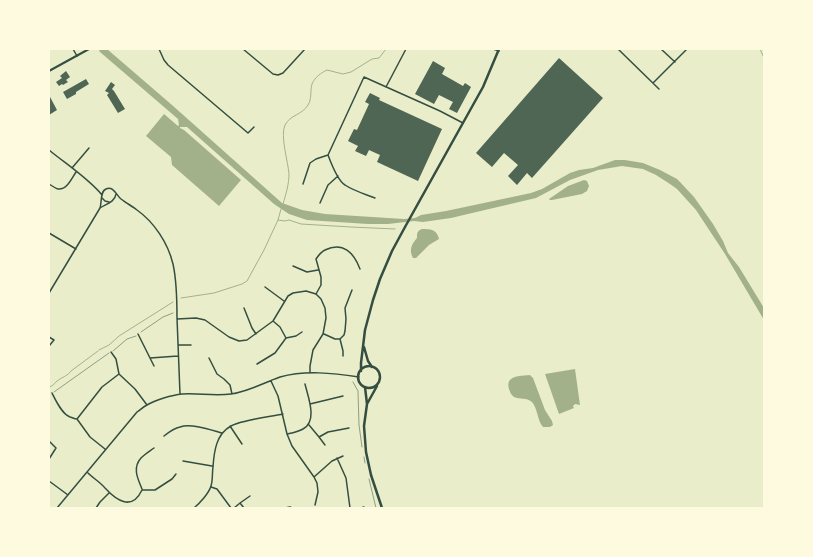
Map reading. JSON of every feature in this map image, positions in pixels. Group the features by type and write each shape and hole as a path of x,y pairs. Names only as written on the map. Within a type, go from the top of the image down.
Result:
{"main road":[{"path":"49,71 89,49"},
{"path":"376,386 371,388 365,387 360,383 359,377 366,330 380,279 392,251 483,87 499,50"},
{"path":"363,346 368,361 372,367"},
{"path":"361,371 366,367 372,367 380,373 380,380 367,404"},
{"path":"365,387 367,404 364,426 366,452 371,475 382,508"}],"street":[{"path":"73,49 77,56"},
{"path":"159,49 164,60 168,64 243,129 248,133 254,127"},
{"path":"243,49 273,74 278,75 283,73 306,49"},
{"path":"386,87 406,49"},
{"path":"493,49 499,50"},
{"path":"618,49 659,89"},
{"path":"661,49 675,62"},
{"path":"653,83 687,49"},
{"path":"303,184 310,163 316,159 328,155 364,78 440,111 463,123"},
{"path":"72,168 89,148"},
{"path":"49,150 97,189 102,191"},
{"path":"328,155 344,185 375,198"},
{"path":"49,184 57,189 63,188 68,184 76,172"},
{"path":"320,203 328,185 338,176"},
{"path":"102,191 106,188 112,189 117,196 145,217 160,235 172,258 175,274 180,394"},
{"path":"97,189 105,201 110,202"},
{"path":"49,293 100,208 102,191"},
{"path":"115,192 115,198"},
{"path":"100,208 115,198 121,199"},
{"path":"49,232 76,249"},
{"path":"316,294 321,285 321,277 316,259 323,251 334,247 345,248 358,261 360,269"},
{"path":"293,266 307,272 318,270"},
{"path":"265,287 284,301"},
{"path":"340,339 344,335 345,331 345,308 352,290"},
{"path":"177,319 196,318 205,320 229,337 239,341 247,340 273,321 288,296 294,293 306,291 316,294 321,299 325,308 326,318 323,334 313,350 310,373"},
{"path":"244,308 256,334"},
{"path":"273,321 280,327 286,338"},
{"path":"257,364 275,353 286,338 296,336 302,332"},
{"path":"138,334 154,366"},
{"path":"323,334 335,339 340,339"},
{"path":"49,337 54,340 49,346"},
{"path":"340,339 343,356"},
{"path":"178,344 191,345"},
{"path":"111,352 116,359 119,374 135,389 147,405"},
{"path":"150,358 178,356"},
{"path":"209,358 217,374 224,378 230,385 232,394"},
{"path":"57,508 137,412 147,405 161,399 180,394 232,394 250,390 278,378 292,374 310,373 359,377"},
{"path":"77,419 103,386 119,374"},
{"path":"271,381 278,396 287,434 292,446 314,476 317,483 318,492 316,505"},
{"path":"287,434 302,430 309,425 311,408 305,384"},
{"path":"52,393 66,414 77,419 90,437 106,450"},
{"path":"310,404 343,396"},
{"path":"194,508 198,505 211,487 215,448 222,433 230,426 239,423 282,414"},
{"path":"309,425 325,444"},
{"path":"164,436 181,426 190,426 222,433"},
{"path":"230,426 242,444"},
{"path":"319,437 328,432 349,428"},
{"path":"49,440 56,448 49,459"},
{"path":"87,472 114,497 123,502 129,503 140,496 142,490 136,473 137,464 154,448"},
{"path":"314,476 332,460 343,456"},
{"path":"337,458 346,478 350,508"},
{"path":"182,461 213,467"},
{"path":"142,490 155,490 172,479 176,474"},
{"path":"49,481 68,495"},
{"path":"211,487 217,489 232,508 250,496"},
{"path":"96,508 109,493"},
{"path":"240,503 244,508"},
{"path":"285,508 292,508"}],"shaded area":[{"path":"100,49 107,49 282,203 302,210 325,214 404,219 415,218 421,215 531,193 542,189 570,173 593,168 615,160 643,163 677,179 694,197 713,224 728,253 739,267 764,308 764,320 725,254 696,210 677,189 656,175 643,169 622,166 598,170 570,180 536,198 451,218 423,222 414,221 388,224 307,220 289,214 274,204 187,127 180,127 241,180 219,206 172,165 171,157 146,136 164,114 178,126 178,119 100,52"},
{"path":"584,180 587,181 589,186 587,191 582,194 552,200 549,199 568,186"},
{"path":"422,229 435,231 439,239 429,245 416,258 413,258 411,248 417,238 418,232"},
{"path":"575,369 580,405 575,404 573,406 574,408 559,414 545,374"},
{"path":"530,375 533,378 545,410 552,421 553,425 550,427 543,427 532,402 514,397 509,389 509,381 515,377"}],"building":[{"path":"559,58 603,98 532,178 527,173 517,185 508,176 518,165 504,153 492,167 476,153"},
{"path":"433,61 445,68 442,74 463,86 465,83 471,87 457,113 449,109 453,102 439,95 434,104 415,94"},
{"path":"66,71 70,77 66,80 68,82 59,86 56,82 62,78 60,76"},
{"path":"86,79 89,84 67,99 63,92"},
{"path":"111,82 115,85 112,89 125,109 118,113 107,95 109,93 105,91"},
{"path":"370,93 380,98 379,100 442,129 418,181 377,162 380,155 369,150 366,156 355,151 358,146 348,141 354,129 357,130 369,104 365,102"},
{"path":"49,95 57,110 49,115"}],"waterway":[{"path":"283,204 289,174 283,135 285,125 293,117 303,111 308,105 313,82 318,76 327,70 343,74 351,72 372,59 379,58 386,49"},
{"path":"760,49 764,58"},
{"path":"181,298 214,293 247,281 264,250 278,220 281,209"},
{"path":"278,220 289,220 301,224 395,229"},
{"path":"99,350 109,345 119,336 173,302"},
{"path":"49,387 98,351"}]}
